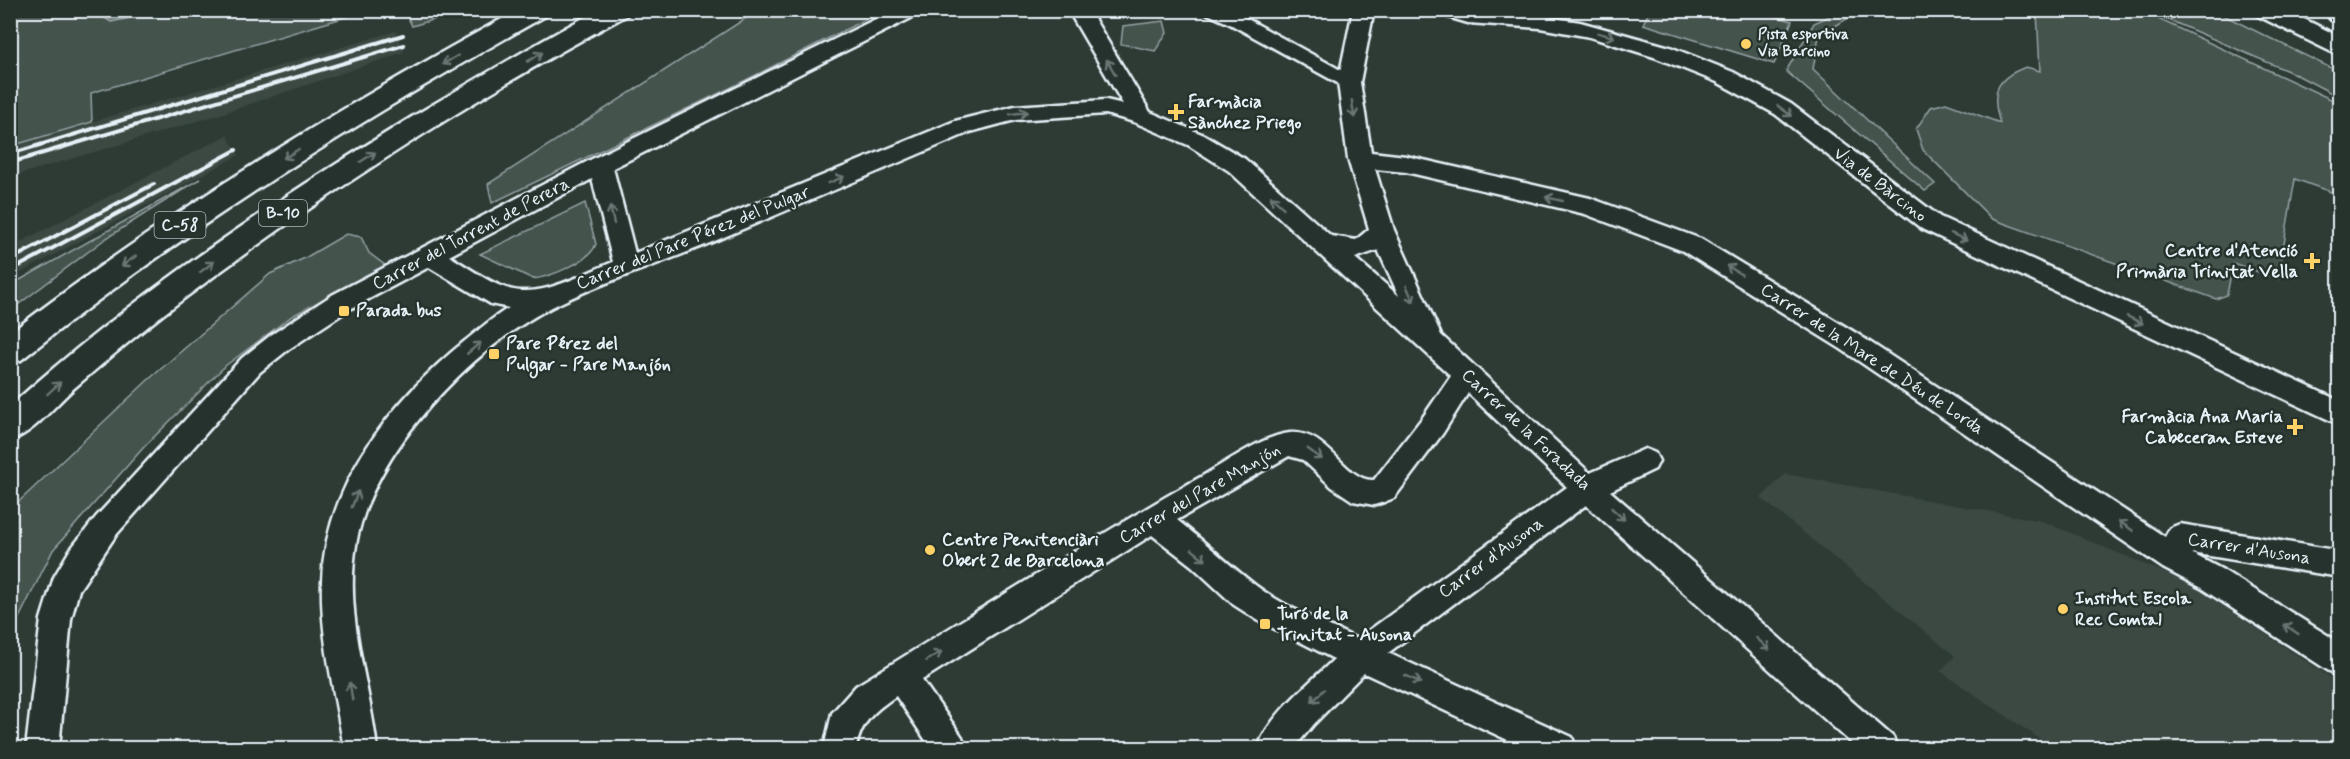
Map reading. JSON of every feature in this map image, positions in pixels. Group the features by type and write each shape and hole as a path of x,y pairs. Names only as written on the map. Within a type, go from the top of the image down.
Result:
{"highway":[{"name":"C-58","path":"10,351 92,287 230,193 359,112 538,10"},
{"name":"B-10","path":"10,427 118,333 250,235 368,157 618,10"},
{"path":"2265,10 2340,48"},
{"path":"2312,10 2340,27"},
{"path":"2335,10 2340,14"}],"street":[{"name":"Carrer del Torrent de Perera","path":"42,748 56,619 65,587 81,559 106,526 251,365 308,322 430,256 600,165 912,10"},
{"path":"1084,10 1079,11 1142,117"},
{"path":"1207,10 1236,20 1349,82"},
{"name":"Carrer de la Foradada","path":"1365,10 1349,82 1360,159 1382,230 1431,341 1587,488 1881,748"},
{"name":"Via de Bàrcino","path":"1445,10 1473,18 1539,22 1592,31 1651,49 1729,80 1784,110 1891,198 1930,223 2340,414"},
{"name":"Carrer del Pare Pérez del Pulgar","path":"361,748 338,619 337,580 341,543 354,499 371,465 395,430 443,374 509,320 545,299 626,265 682,245 963,126 1015,112 1106,107 1142,117 1196,140 1237,165 1431,341"},
{"name":"Carrer de la Mare de Déu de Lorda","path":"1360,159 1406,164 1590,207 1692,245 1850,342 2174,559 2212,579 2340,661"},
{"path":"600,165 626,265"},
{"path":"1321,242 1353,249 1362,248 1372,244 1382,230"},
{"path":"430,256 500,297 519,300 545,299"},
{"name":"Carrer del Pare Manjón","path":"840,748 844,724 867,697 1153,519 1269,452 1292,444 1312,451 1357,490 1365,493 1378,493 1384,489 1433,425 1466,376"},
{"name":"Carrer d'Ausona","path":"1274,748 1302,713 1360,655 1587,488 1645,461"},
{"path":"1153,519 1259,605 1360,655 1560,748"},
{"name":"Carrer d'Ausona","path":"2174,559 2180,537 2340,564"},
{"path":"901,676 950,748"}],"shaded area":[{"path":"103,10 164,11 111,22 103,17"},
{"name":"Pista esportiva Via Barcino","path":"1650,10 1756,11 1792,21 1774,64 1643,24"},
{"path":"1843,10 1866,11 1853,15 1819,36 1813,69 1935,184 1925,191 1786,71 1814,23"},
{"path":"10,11 366,11 91,93 92,122 11,146"},
{"path":"405,11 462,11 412,26"},
{"path":"757,11 882,11 732,87 492,203 488,184"},
{"path":"2037,11 2141,11 2339,103 2339,195 2295,179 2278,279 2233,263 2227,295 2216,299 1992,219 1923,150 1916,129 1931,107 1946,103 2000,123 1996,95 2002,81 2026,67 2040,71"},
{"path":"2148,11 2215,11 2339,72 2339,97 2295,74"},
{"path":"1164,21 1167,33 1155,51 1121,44 1123,26"},
{"path":"396,31 404,52 221,114 11,177 11,146"},
{"path":"227,135 239,155 11,278 11,247"},
{"path":"200,179 105,239 11,310 11,285"},
{"path":"585,203 596,244 586,256 569,267 533,279 480,254"},
{"path":"346,234 361,237 369,253 386,266 292,316 225,366 144,447 53,550 11,634 11,509 147,381 270,274 305,258"},
{"name":"Institut Escola Rec Comtal","path":"1785,474 2042,521 2187,582 2339,683 2339,748 2053,748 1940,671 1955,656 1761,498"}],"railway":[{"path":"10,154 403,35"},
{"path":"10,163 404,45"},
{"path":"10,271 236,150"},
{"path":"10,260 154,184"}],"place":[{"name":"Pista esportiva Via Barcino","path":"1746,44"},
{"name":"Farmàcia Sànchez Priego","path":"1176,112"},
{"name":"Centre d'Atenció Primària Trinitat Vella","path":"2312,261"},
{"name":"Parada bus","path":"344,311"},
{"name":"Pare Pérez del Pulgar - Pare Manjón","path":"494,354"},
{"name":"Farmàcia Ana Maria Cabeceran Esteve","path":"2295,427"},
{"name":"Centre Penitenciàri Obert 2 de Barcelona","path":"930,550"},
{"name":"Institut Escola Rec Comtal","path":"2063,609"},
{"name":"Turó de la Trinitat - Ausona","path":"1265,624"}]}
